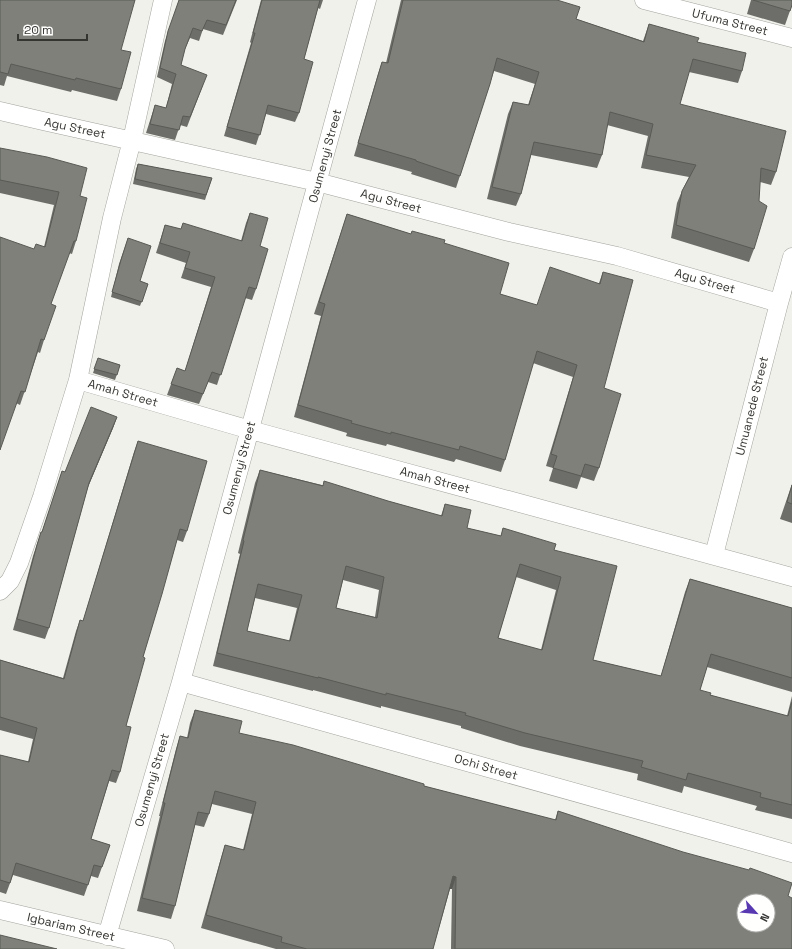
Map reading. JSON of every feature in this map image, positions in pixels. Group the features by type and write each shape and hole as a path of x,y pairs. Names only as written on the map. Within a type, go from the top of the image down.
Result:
{"street":[{"path":"0,591 10,581 19,563 42,497 78,380 112,218 132,140 163,0"},
{"name":"Osumenyi Street","path":"107,936 181,682 367,0"},
{"name":"Ufuma Street","path":"644,0 792,38"},
{"name":"Agu Street","path":"0,110 43,122 132,140 317,182 509,232 617,256 779,303"},
{"name":"Umuanede Street","path":"714,555 792,257"},
{"name":"Amah Street","path":"78,380 250,430 792,577"},
{"name":"Ochi Street","path":"181,682 792,853"},
{"name":"Igbariam Street","path":"0,910 165,949"}],"building":[{"path":"0,0 135,0 121,50 131,52 121,89 76,78 75,80 11,64 8,74 0,72"},
{"path":"179,0 236,0 226,25 207,20 202,31 193,28 181,65 207,75 190,117 183,116 179,130 150,124 155,105 166,108 176,74 160,68 168,31"},
{"path":"262,0 320,0 304,59 313,62 299,113 268,105 260,135 227,127 255,33 253,33"},
{"path":"403,0 557,0 580,7 576,19 644,42 649,24 699,38 697,42 746,53 742,71 693,59 680,104 786,131 776,172 761,168 759,201 767,206 754,249 676,225 682,191 696,165 646,155 653,124 610,112 602,155 534,142 521,194 492,187 513,102 529,105 539,72 497,58 460,176 416,160 358,143 382,62 388,63"},
{"path":"753,0 792,0 792,5 790,11"},
{"path":"0,148 47,157 87,168 80,196 87,198 76,241 74,241 51,304 56,306 44,340 41,339 25,392 21,391 0,450 0,237 34,249 36,244 45,247 59,192 0,180"},
{"path":"138,164 212,178 206,195 135,179"},
{"path":"250,213 268,218 260,246 268,249 256,289 249,287 221,375 212,372 203,394 171,384 177,368 185,371 215,277 185,268 190,252 160,243 165,225 181,229 183,223 242,241"},
{"path":"347,214 411,234 412,231 445,240 444,243 509,263 500,294 537,305 550,267 600,284 603,272 633,280 604,388 621,394 599,468 585,464 581,476 553,468 557,456 551,454 577,365 537,351 505,460 460,446 459,450 391,432 391,434 351,423 352,421 298,405 325,304 319,302"},
{"path":"128,238 151,246 140,281 148,284 142,302 112,292"},
{"path":"98,358 120,365 117,375 94,369"},
{"path":"91,407 117,417 89,483 49,628 17,619 37,545 62,471 65,472"},
{"path":"138,441 207,461 187,531 180,529 143,657 145,658 126,726 131,727 120,772 112,770 91,839 110,845 102,867 94,865 88,885 16,863 10,883 0,880 0,755 29,762 37,728 0,717 0,660 64,679 80,620 83,621"},
{"path":"260,470 323,486 324,481 442,516 445,504 471,510 467,528 501,536 503,528 556,544 554,550 617,566 593,660 661,676 690,579 792,608 792,678 711,654 700,690 711,693 710,695 788,716 792,702 792,805 760,797 761,793 688,773 686,780 641,767 643,761 525,733 465,715 466,713 386,693 386,695 217,653","holes":["520,564 561,577 542,650 498,638","346,566 384,577 377,618 336,608","258,584 302,595 290,641 247,631"]},
{"path":"792,485 792,504 787,502"},
{"path":"195,710 242,721 239,733 293,745 424,784 424,786 556,820 558,811 683,852 749,870 750,868 792,883 788,896 792,898 792,949 455,949 456,877 453,876 433,949 307,949 281,942 282,937 206,915 225,845 244,850 256,802 215,791 209,814 198,812 175,906 142,898 165,803 163,803 180,736 188,738"},
{"path":"0,935 57,949 0,949"}]}
